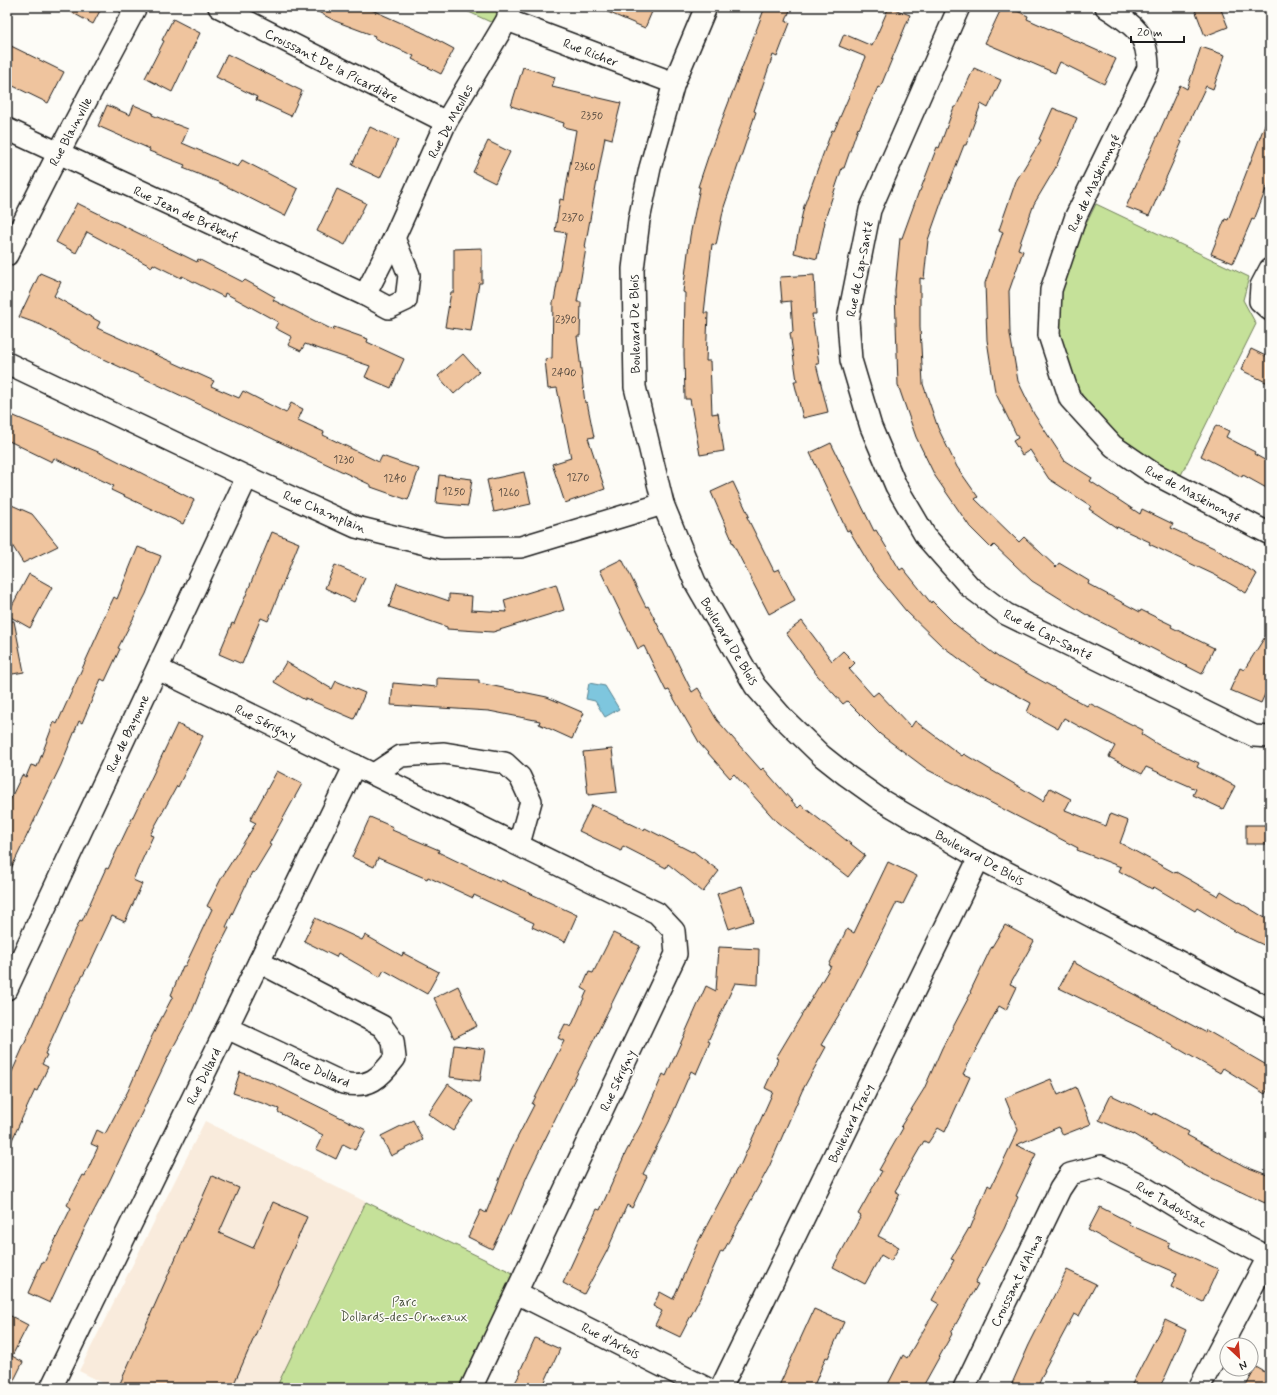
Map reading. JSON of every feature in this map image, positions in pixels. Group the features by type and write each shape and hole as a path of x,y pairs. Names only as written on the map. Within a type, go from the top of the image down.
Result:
{"street":[{"name":"Rue Blainville","path":"7,255 58,154 136,7"},
{"name":"Croissant De la Picardière","path":"219,7 446,122"},
{"name":"Boulevard De Blois","path":"706,7 674,83 650,168 639,220 633,269 635,387 663,504 695,582 755,686 783,718 822,756 858,783 881,800 979,858 1270,1009"},
{"name":"Rue de Cap-Santé","path":"959,7 870,210 848,320 854,367 871,427 896,486 926,537 970,587 1006,614 1254,736 1270,737"},
{"name":"Rue de Maskinongé","path":"1106,7 1134,25 1148,50 1148,68 1076,216 1051,290 1049,335 1070,399 1113,446 1153,473 1270,534"},
{"name":"Rue De Meulles","path":"366,296 394,238 446,122 509,14"},
{"name":"Rue Richer","path":"509,14 674,83"},
{"name":"Rue Jean de Brébeuf","path":"7,129 366,296"},
{"path":"366,296 389,308 406,300 409,275 394,238"},
{"path":"1270,269 1261,286 1260,301 1270,310"},
{"name":"Rue Champlain","path":"7,363 356,527 442,548 521,547 663,504"},
{"name":"Rue de Bayonne","path":"7,989 247,477"},
{"name":"Rue Sérigny","path":"158,669 519,844 657,913 674,931 676,954 471,1388"},
{"path":"374,774 401,756 444,753 504,763 520,777 531,801 519,844"},
{"name":"Rue Dollard","path":"51,1388 356,765"},
{"name":"Boulevard Tracy","path":"721,1388 979,858"},
{"name":"Place Dollard","path":"227,1028 343,1083 356,1086 375,1080 384,1074 395,1058 393,1041 382,1026 259,962"},
{"name":"Rue Tadoussac","path":"1070,1174 1101,1166 1137,1184 1196,1219 1269,1257"},
{"name":"Croissant d'Alma","path":"964,1388 1060,1189 1070,1174"},
{"path":"1199,1388 1269,1257"},
{"name":"Rue d'Artois","path":"517,1293 706,1388"}],"shaded area":[{"path":"205,1121 366,1202 276,1388 113,1388 79,1371"}],"green space":[{"path":"458,7 502,7 499,26"},
{"path":"1096,204 1249,277 1243,300 1256,324 1181,475 1130,447 1094,412 1080,392 1070,370 1063,348 1060,324 1061,299 1066,274 1072,256"},
{"name":"Parc Dollards-des-Ormeaux","path":"366,1202 515,1274 460,1388 276,1388"}],"water":[{"path":"589,683 605,686 619,709 605,717 595,701 586,699"}],"building":[{"path":"62,7 102,7 93,24"},
{"path":"309,7 373,7 372,10 426,34 454,49 441,74 412,59 414,56 374,38 375,36 335,21"},
{"path":"596,7 654,7 645,28"},
{"path":"765,7 791,7 786,21 790,23 777,57 773,55 754,111 756,112 724,207 716,245 712,244 704,313 708,313 706,361 710,361 712,414 718,413 724,451 700,455 690,399 685,399 685,293 683,292 690,236 700,187 698,187 709,154"},
{"path":"889,7 910,15 880,88 878,87 859,129 858,128 844,168 842,168 824,222 817,259 794,253 804,206 815,176 832,130 834,131 866,57 839,46 844,34 872,46"},
{"path":"1002,7 1008,7 1028,16 1027,19 1116,59 1104,84 1060,62 1055,73 985,43"},
{"path":"1194,7 1220,7 1228,27 1205,36"},
{"path":"173,19 200,33 172,92 145,78 164,41 162,40"},
{"path":"7,44 64,72 48,103 7,83"},
{"path":"1201,47 1225,55 1213,89 1206,86 1180,141 1182,142 1149,216 1126,207 1180,85 1187,89"},
{"path":"227,54 302,91 291,116 256,100 257,97 216,77"},
{"path":"523,67 555,77 552,87 621,103 612,139 605,137 585,247 577,302 581,302 580,336 577,336 585,403 587,402 594,437 588,438 605,489 565,503 552,464 571,458 557,388 548,389 545,359 552,358 553,301 566,233 555,231 560,199 564,200 576,130 563,127 564,123 511,106"},
{"path":"974,68 1001,80 988,108 981,104 966,145 964,145 946,189 928,240 924,279 920,278 920,327 923,384 938,428 957,467 978,497 975,499 1019,542 1024,537 1056,567 1059,563 1089,581 1088,584 1140,612 1141,610 1172,625 1171,627 1214,648 1202,674 1085,614 1032,581 994,545 991,548 970,527 935,476 916,437 898,385 895,291 900,238 902,238 919,191 937,147 939,148 954,107 956,107"},
{"path":"107,105 130,115 134,105 153,113 152,115 188,129 182,143 238,167 242,160 298,189 285,216 218,182 183,168 185,165 149,151 150,149 98,126"},
{"path":"1053,108 1077,118 1056,167 1034,204 1018,249 1023,251 1009,291 1010,334 1018,381 1034,414 1065,461 1092,478 1090,481 1140,514 1142,509 1173,524 1171,528 1214,548 1257,574 1246,593 1215,575 1149,544 1150,542 1117,528 1089,509 1091,506 1049,479 1030,450 1022,455 1013,441 1018,438 995,392 987,340 985,283 1003,232 999,230 1016,181 1041,140 1039,139"},
{"path":"1269,114 1270,179 1254,220 1252,219 1233,263 1211,254 1225,219 1228,220"},
{"path":"370,127 398,140 380,178 352,165"},
{"path":"488,141 510,152 495,183 473,172"},
{"path":"337,189 366,203 345,245 317,231"},
{"path":"77,203 197,262 198,259 243,282 245,280 275,297 273,300 333,330 334,327 368,339 367,342 404,359 391,388 365,377 370,366 305,344 301,351 288,345 292,337 275,328 278,322 225,293 224,297 182,276 181,278 153,264 152,267 87,232 76,253 56,242"},
{"path":"482,248 482,283 479,283 471,331 445,327 451,292 454,292 454,249"},
{"path":"40,273 61,282 54,296 100,322 97,328 214,381 211,386 239,398 243,391 286,413 291,403 303,409 298,420 324,432 323,435 379,462 382,456 419,469 408,500 371,487 371,485 86,351 41,325 19,317"},
{"path":"814,275 816,314 812,314 819,364 816,364 828,412 803,418 794,381 797,381 790,333 793,332 791,301 782,302 780,277"},
{"path":"1251,349 1270,358 1270,384 1241,370"},
{"path":"463,354 479,372 454,394 438,376"},
{"path":"7,413 110,457 194,500 183,524 111,490 114,486 54,458 52,462 7,440"},
{"path":"1216,425 1229,431 1226,437 1255,452 1254,454 1270,463 1270,490 1243,475 1242,477 1201,456"},
{"path":"831,443 874,531 876,530 900,570 903,568 931,603 932,601 956,625 998,657 1087,706 1089,703 1143,730 1141,734 1157,744 1199,763 1197,767 1235,786 1223,809 1193,795 1196,789 1146,767 1142,774 1109,757 1115,746 1064,718 1058,729 1027,712 1031,703 982,676 941,645 906,611 874,572 849,530 847,531 810,453"},
{"path":"524,472 531,504 494,512 487,480"},
{"path":"439,475 472,479 468,506 436,503"},
{"path":"733,482 749,516 747,517 774,571 779,569 795,600 769,614 731,540 711,492"},
{"path":"7,503 32,514 58,546 23,563 7,537"},
{"path":"272,532 299,543 268,621 261,618 242,664 219,654 232,623 234,624"},
{"path":"138,547 161,556 146,594 118,648 120,649 105,681 101,679 82,723 79,721 61,765 7,877 7,806 22,775 26,777 31,765 37,767 54,722 57,724 101,627 100,626 114,597 117,599"},
{"path":"622,559 646,607 648,606 671,649 692,692 698,688 717,720 761,770 763,768 798,808 801,805 865,855 848,877 777,822 734,774 730,778 700,744 669,690 666,691 644,646 638,649 600,570"},
{"path":"335,565 365,578 354,602 325,588"},
{"path":"29,574 52,587 30,628 7,615"},
{"path":"397,583 449,601 449,594 472,596 471,610 507,612 504,600 556,584 564,610 493,632 447,629 447,627 389,607"},
{"path":"7,621 14,621 24,672 7,675"},
{"path":"802,621 832,661 843,651 855,663 849,669 873,696 878,692 911,727 915,721 962,756 964,754 1043,801 1050,788 1071,799 1065,810 1106,826 1110,814 1128,821 1120,843 1218,896 1221,891 1270,921 1270,948 1238,933 1197,908 1195,911 1154,887 1152,889 1119,871 1121,867 1077,850 1078,848 928,770 880,734 847,701 843,704 817,675 786,633"},
{"path":"1270,629 1270,683 1261,703 1230,690 1240,668 1244,670"},
{"path":"286,662 332,689 336,681 365,693 354,719 305,698 305,700 274,682"},
{"path":"437,678 479,680 479,683 547,697 584,713 572,739 539,724 540,721 489,711 391,705 393,683 437,687"},
{"path":"177,724 203,736 178,787 177,786 150,835 153,836 133,880 142,884 125,922 112,916 91,961 69,1000 45,1054 47,1055 42,1064 48,1067 37,1091 35,1090 7,1151 7,1083 80,920 82,921 106,868 108,869"},
{"path":"612,749 617,792 588,795 583,752"},
{"path":"277,771 302,784 269,844 271,845 254,873 252,872 226,927 229,928 213,959 191,1014 169,1055 50,1303 28,1293 42,1262 44,1263 71,1208 67,1205 83,1175 85,1176 98,1147 91,1144 97,1130 105,1134 128,1091 152,1036 173,996 171,995 183,966 185,966 212,909 207,906 222,877 256,823 250,820"},
{"path":"592,805 644,830 645,828 692,852 693,851 719,871 703,892 668,864 666,868 623,846 621,851 579,831"},
{"path":"370,817 393,827 392,830 439,850 438,852 500,882 501,880 577,915 565,942 532,927 534,923 474,895 473,898 428,877 427,879 378,858 374,867 352,857"},
{"path":"1246,825 1270,825 1270,844 1246,844"},
{"path":"888,862 917,876 903,904 897,902 847,1001 821,1045 826,1047 802,1091 769,1167 723,1252 721,1251 700,1298 680,1337 655,1325 662,1311 653,1306 660,1292 673,1299 698,1242 739,1165 740,1166 773,1092 765,1088 778,1059 776,1058 831,966 829,965 847,929 854,933"},
{"path":"742,886 754,921 729,929 717,894"},
{"path":"315,918 362,940 365,935 402,956 403,953 439,972 427,994 384,970 380,977 338,953 336,957 304,941"},
{"path":"1005,925 1034,941 1010,984 1017,987 1006,1010 999,1006 963,1074 970,1077 945,1132 938,1128 928,1143 924,1141 895,1191 900,1194 878,1236 899,1247 891,1261 881,1255 865,1284 833,1267 861,1216 858,1214 882,1171 879,1170 903,1128 901,1126 924,1089 942,1048 971,993 970,992 990,950"},
{"path":"613,933 640,946 528,1174 511,1214 509,1214 492,1249 468,1237 481,1210 486,1213 511,1150 534,1105 532,1104 564,1041 558,1038 565,1024 571,1027 587,991 582,988 589,972 593,973"},
{"path":"719,947 759,949 758,985 735,983 708,1041 710,1042 696,1074 691,1071 669,1122 643,1174 647,1176 632,1208 627,1205 607,1251 584,1294 563,1283 597,1209 600,1210 663,1074 666,1076 706,986 716,991"},
{"path":"1073,962 1205,1032 1206,1030 1270,1067 1270,1086 1265,1094 1223,1068 1220,1073 1146,1030 1059,988"},
{"path":"458,986 477,1026 454,1038 434,998"},
{"path":"454,1045 485,1049 480,1081 450,1077"},
{"path":"240,1072 271,1083 366,1130 355,1150 343,1144 336,1159 316,1149 323,1135 278,1112 279,1109 233,1093"},
{"path":"1051,1079 1058,1095 1076,1087 1091,1124 1063,1135 1059,1127 1016,1145 1036,1154 1016,1196 1018,1197 1004,1229 975,1283 978,1284 951,1333 952,1334 922,1388 886,1388 903,1355 907,1358 939,1304 932,1300 954,1260 951,1259 969,1228 970,1229 988,1185 991,1187 1018,1130 1005,1098"},
{"path":"448,1084 473,1101 453,1131 428,1114"},
{"path":"1111,1095 1153,1115 1154,1113 1189,1132 1187,1135 1244,1166 1270,1176 1270,1192 1265,1203 1190,1168 1133,1134 1099,1120"},
{"path":"413,1120 423,1140 391,1156 381,1136"},
{"path":"212,1176 239,1188 219,1233 253,1248 273,1202 307,1217 232,1388 118,1388"},
{"path":"1100,1207 1129,1222 1128,1224 1170,1243 1169,1247 1218,1269 1203,1302 1171,1287 1177,1273 1129,1252 1088,1230"},
{"path":"1067,1270 1096,1284 1079,1316 1074,1314 1044,1370 1037,1388 1010,1388 1029,1345"},
{"path":"814,1309 844,1322 828,1358 826,1357 813,1388 778,1388"},
{"path":"7,1314 28,1325 12,1356 23,1362 10,1388 7,1388"},
{"path":"1165,1320 1186,1330 1166,1375 1159,1388 1130,1388"},
{"path":"535,1338 560,1349 542,1388 512,1388 521,1372 520,1371"},
{"path":"1259,1369 1270,1375 1270,1388 1245,1388 1251,1377 1259,1377"}]}
